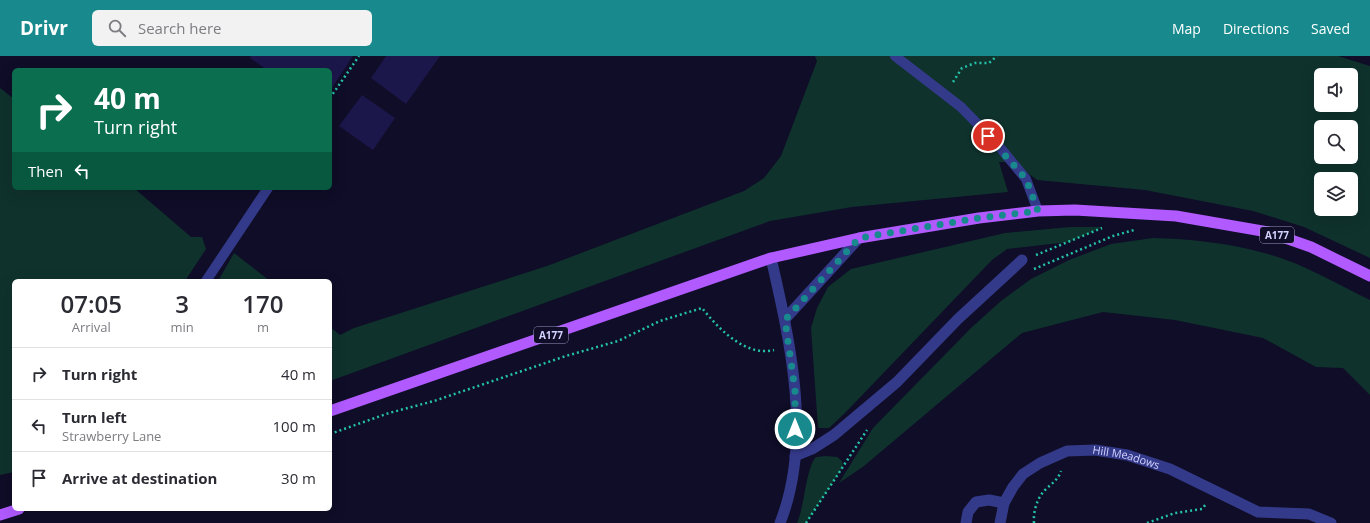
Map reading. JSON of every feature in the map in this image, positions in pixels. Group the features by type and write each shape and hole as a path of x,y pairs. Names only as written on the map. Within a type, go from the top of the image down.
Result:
{"main road":[{"name":"A177","path":"332,410 771,258 859,238 979,218 1038,211 1075,210 1176,216 1268,232 1311,247 1370,276"},
{"path":"0,515 13,511"}],"street":[{"path":"785,320 859,238"},
{"path":"771,258 785,320 795,390 795,456 792,484 780,523"},
{"path":"795,456 812,449 834,435 897,382 958,320 1022,260"},
{"name":"Hill Meadows","path":"1000,523 1004,503 1013,487 1023,474 1040,463 1067,451 1095,450 1127,455 1170,469 1258,512 1309,514 1331,523"},
{"path":"966,523 968,512 976,502 989,500 1004,503"},
{"path":"1258,512 1264,523"}],"lane":[{"path":"895,56 961,107 1026,179 1038,211"},
{"path":"207,279 267,190"}],"path":[{"path":"332,95 359,56"},
{"path":"944,94 962,68 975,63 989,63 997,56"},
{"path":"1022,260 1061,246 1103,227 1115,212"},
{"path":"1032,270 1113,236 1141,227"},
{"path":"332,433 389,412 434,401 566,356 618,341 660,321 702,308 718,328 746,346 768,352 789,347"},
{"path":"806,523 870,425"},
{"path":"1034,523 1036,504 1043,491 1058,479 1067,451"},
{"path":"1147,523 1175,513 1202,509 1216,492"}],"green space":[{"path":"815,56 1338,56 1370,66 1370,258 1304,227 1253,211 1145,190 1037,180 1013,162 999,162 1008,192 852,207 770,221 332,380 332,329 340,335 354,328 547,266 744,191 764,178 781,156 817,61"},
{"path":"0,88 12,97 12,190 136,190 191,237 202,237 206,249 186,279 12,279 12,472 0,475"},
{"path":"1070,227 1103,227 1069,242 1007,249 992,260 845,413 829,428 818,428 811,328 817,308 828,287 851,269 1005,233"},
{"path":"1153,238 1209,242 1278,257 1318,274 1370,300 1370,395 1343,368 1316,367 1263,338 1175,320 1103,312 1022,333 864,466 839,483 873,428 971,328 1001,301 1031,279 1069,260 1111,244"},
{"path":"234,253 267,279 219,279"},
{"path":"816,457 837,457 842,461 843,467 806,523 797,523 813,462"}],"building":[{"path":"251,56 353,56 332,88 332,68 264,68 250,58"},
{"path":"386,56 440,56 406,104 371,78"},
{"path":"362,95 395,118 373,150 339,126"}],"route":[{"path":"795,429 795,390 785,320 859,238 979,218 1038,211 1026,179 998,145 988,136"}]}
